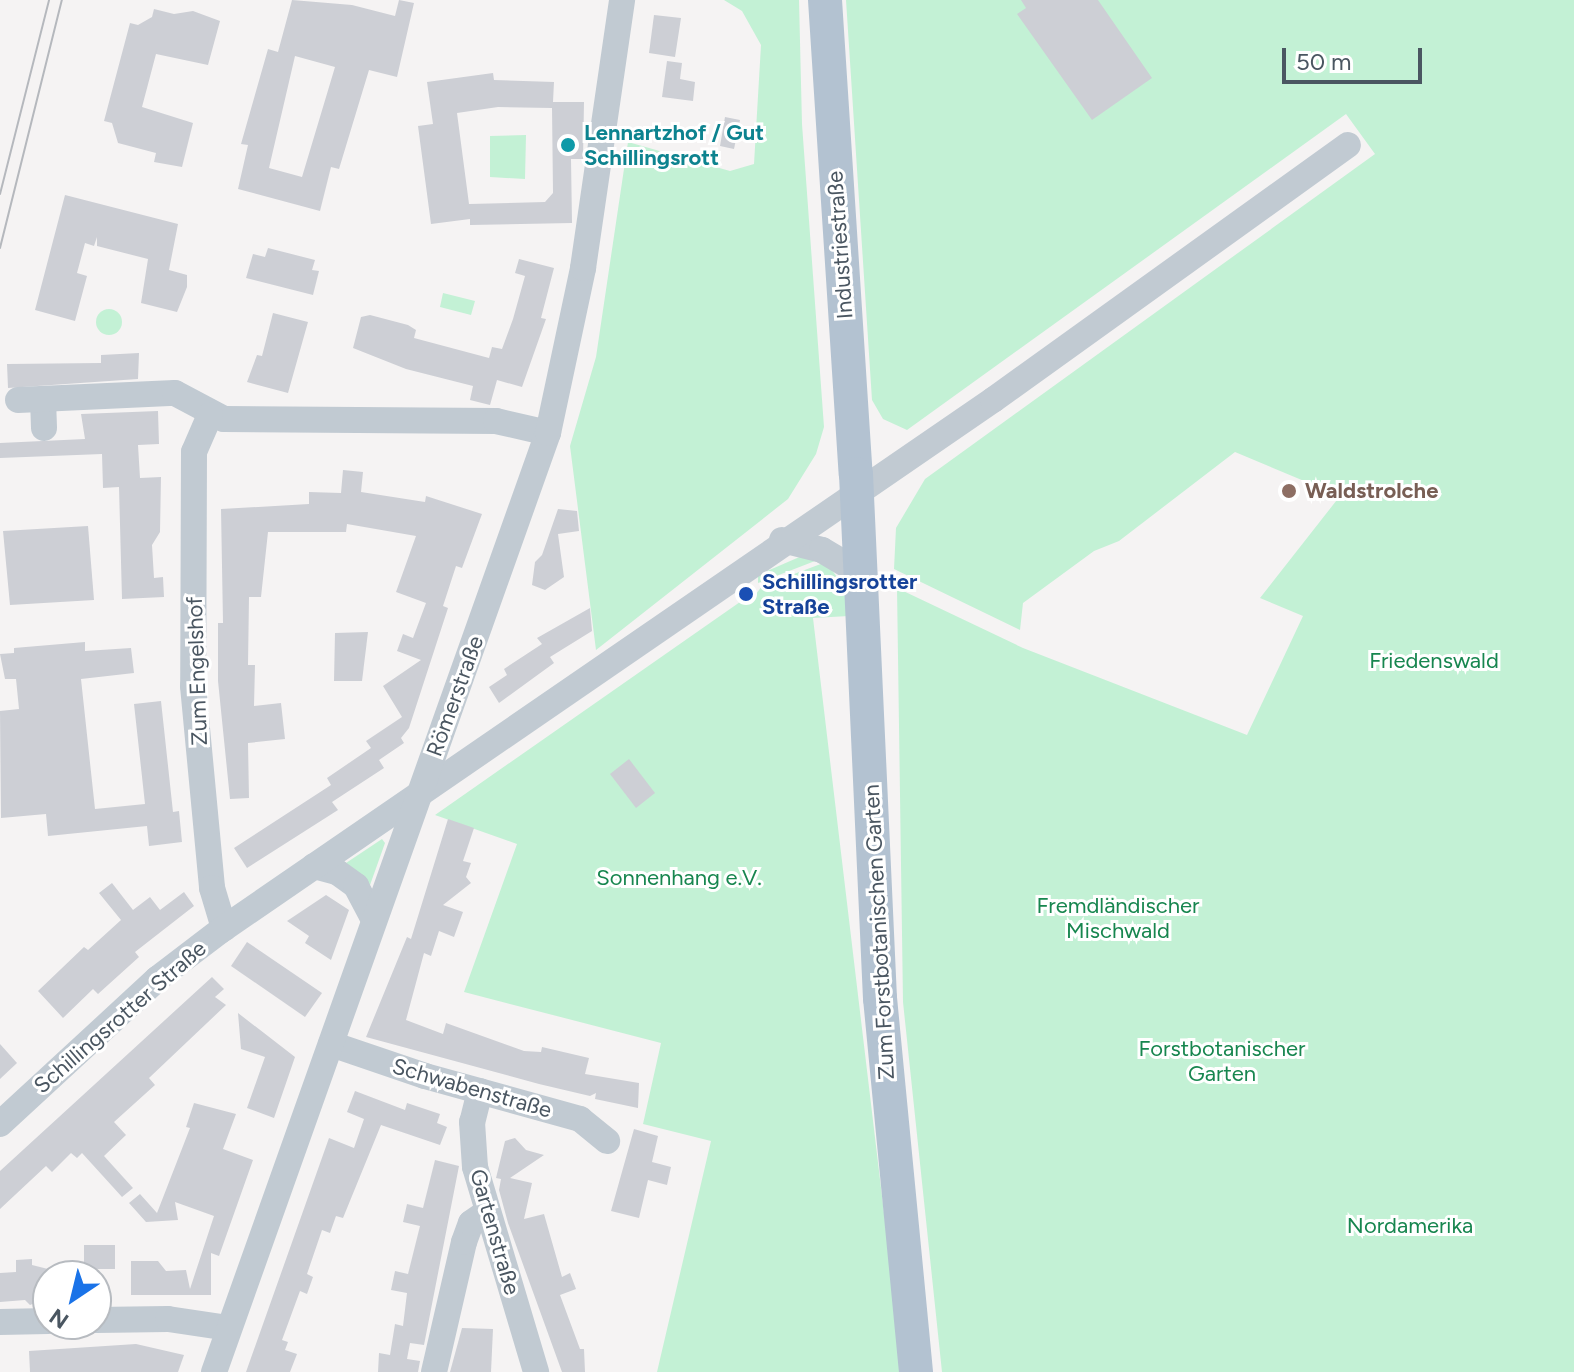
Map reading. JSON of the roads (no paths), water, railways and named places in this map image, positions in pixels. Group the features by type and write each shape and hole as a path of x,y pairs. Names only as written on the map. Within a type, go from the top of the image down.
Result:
{"main road":[{"name":"Industriestraße","path":"825,0 857,491"},
{"name":"Zum Forstbotanischen Garten","path":"857,491 880,998 916,1372"}],"street":[{"name":"Römerstraße","path":"214,1372 548,433 583,268 619,1"},
{"name":"Schillingsrotter Straße","path":"0,1124 157,979 224,928 483,753 1348,145"},
{"path":"44,428 30,400 175,393 210,415 496,421 548,433"},
{"name":"Zum Engelshof","path":"210,415 194,452 193,686 212,888 224,928"},
{"path":"782,540 822,550 859,572"},
{"path":"446,721 462,743 483,753"},
{"path":"314,866 337,872 356,886 374,920"},
{"name":"Schwabenstraße","path":"331,1044 580,1119 607,1141"},
{"name":"Gartenstraße","path":"480,1091 472,1148 487,1212 536,1372"},
{"path":"434,1372 464,1242 471,1223 487,1212"},
{"path":"112,1320 168,1319 228,1328"},
{"path":"0,1322 32,1321"}],"tram line":[{"path":"0,194 49,0"},
{"path":"0,248 62,0"}],"place":[{"name":"Lennartzhof / Gut Schillingsrott","path":"568,145"},
{"name":"Waldstrolche","path":"1289,491"},
{"name":"Schillingsrotter Straße","path":"746,594"}],"park label":[{"name":"Friedenswald","path":"1434,661"},
{"name":"Sonnenhang e.V.","path":"679,878"},
{"name":"Fremdländischer Mischwald","path":"1118,918"},
{"name":"Forstbotanischer Garten","path":"1222,1060"},
{"name":"Nordamerika","path":"1410,1226"}]}
